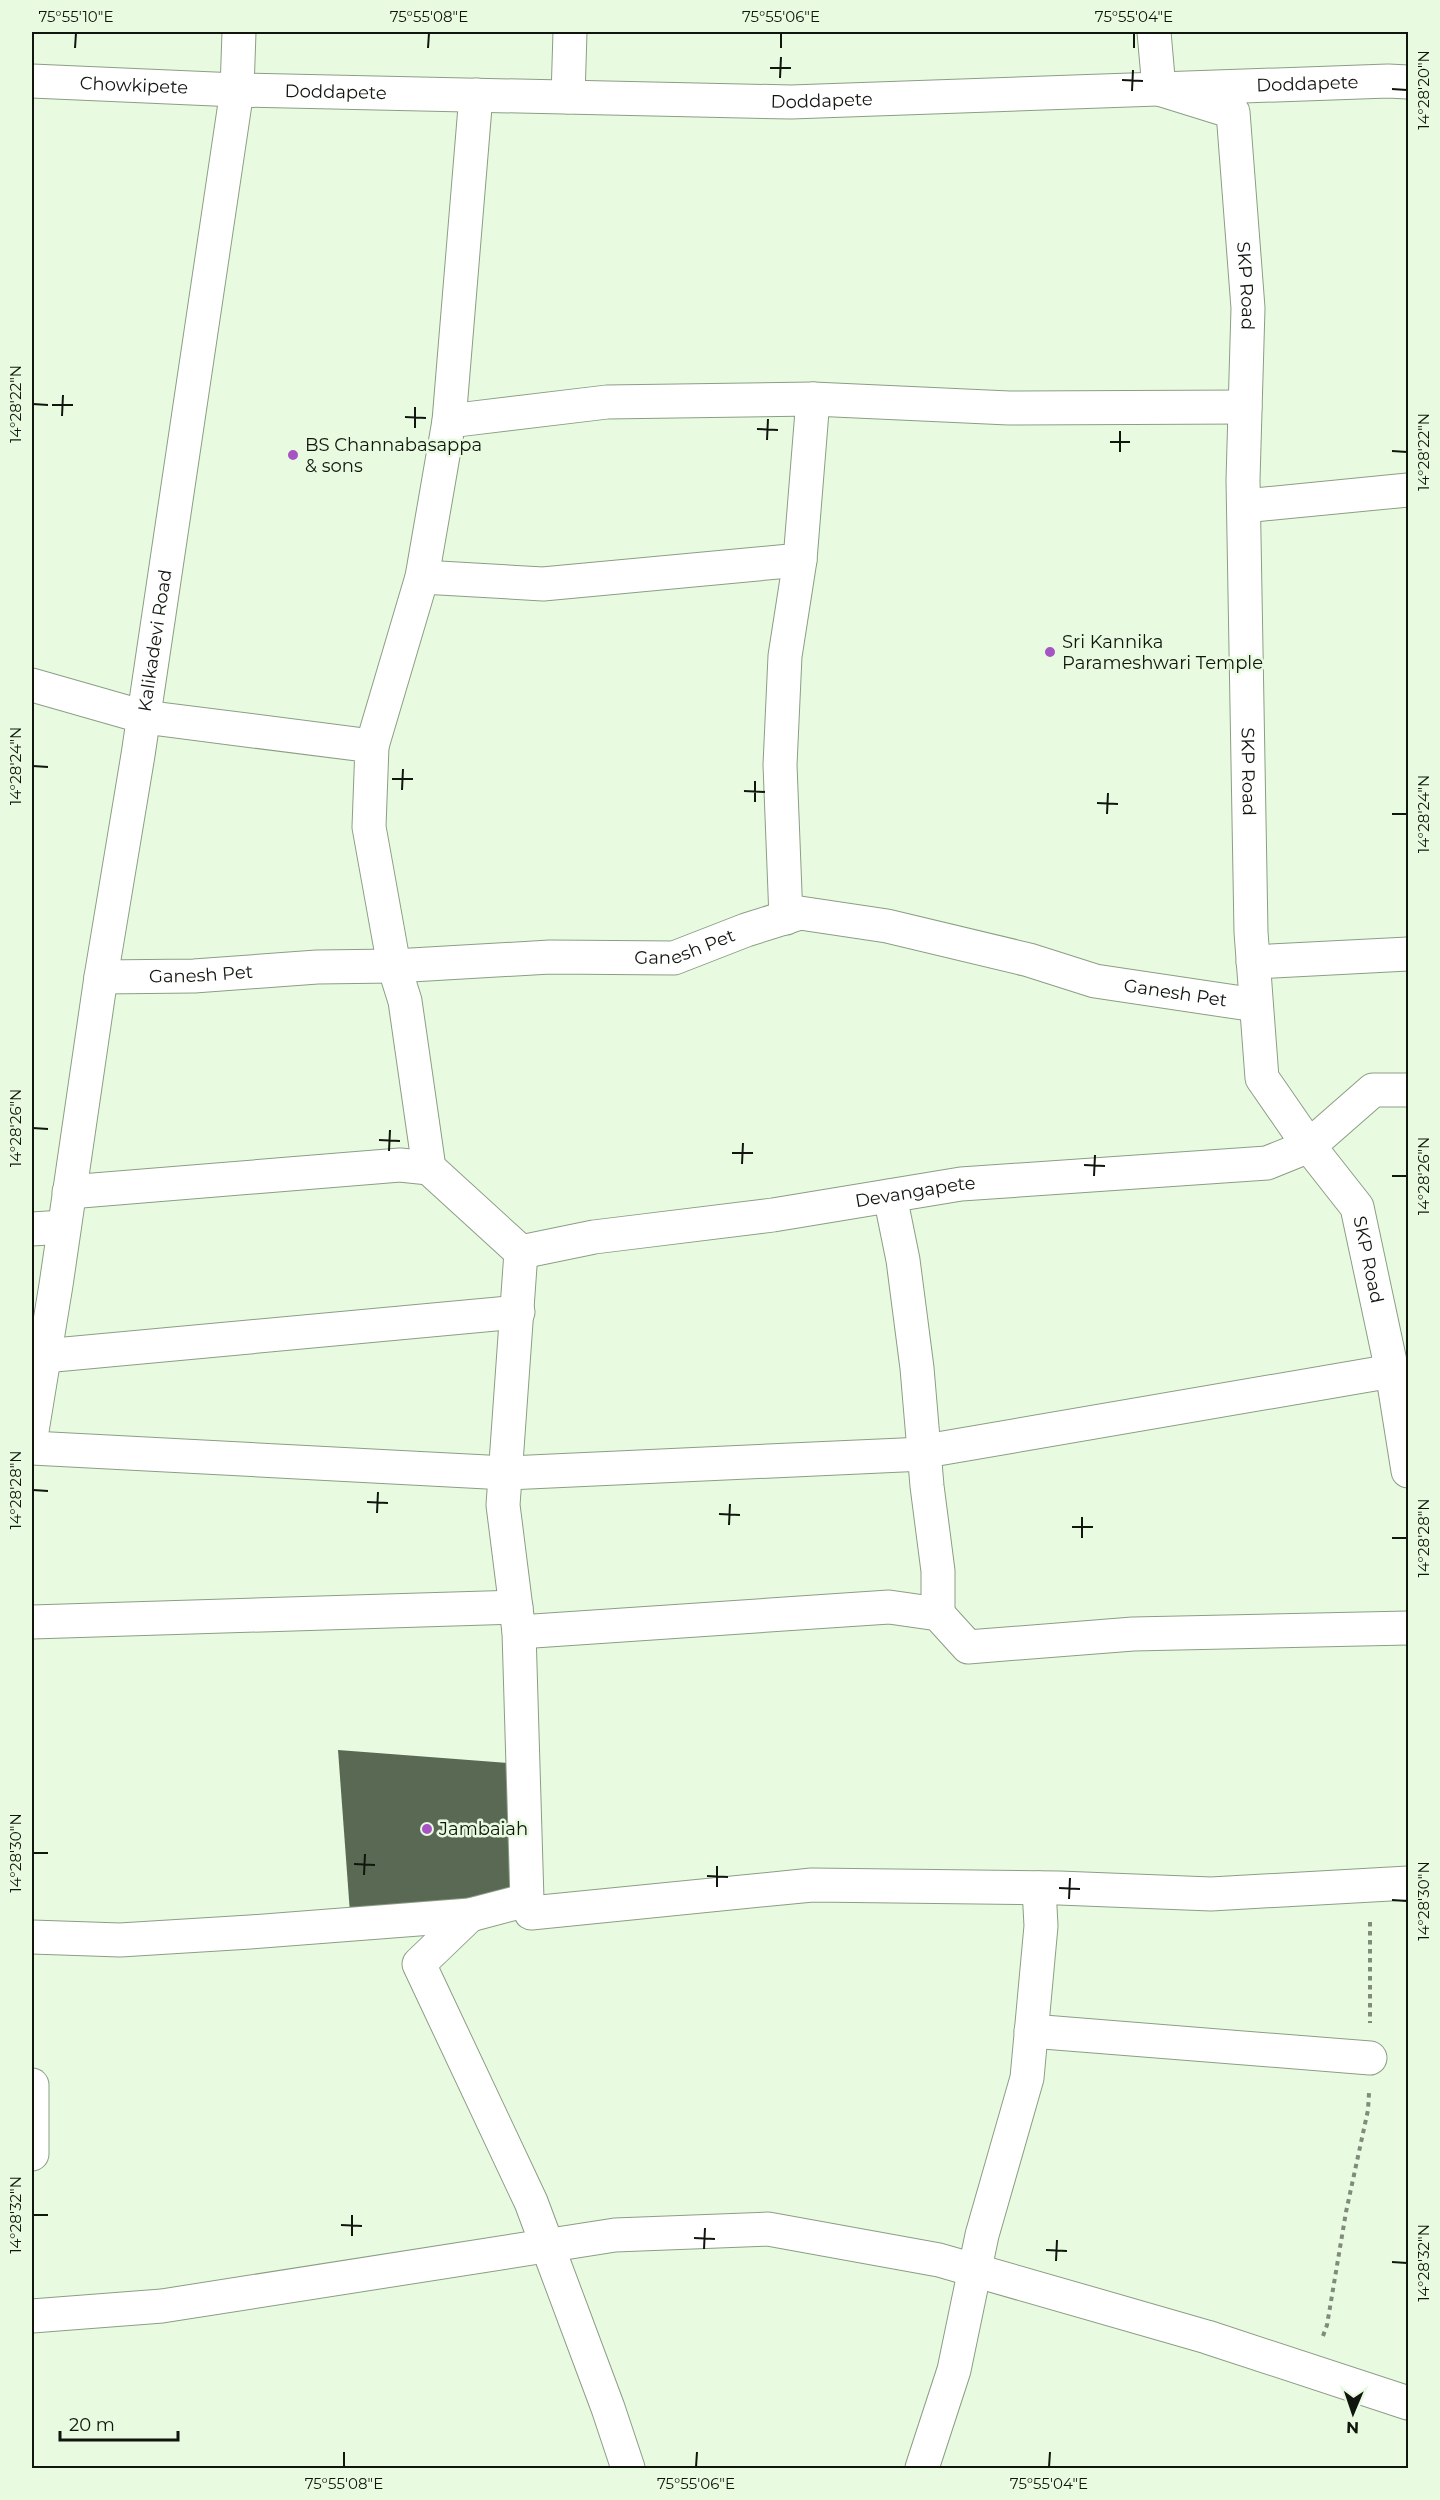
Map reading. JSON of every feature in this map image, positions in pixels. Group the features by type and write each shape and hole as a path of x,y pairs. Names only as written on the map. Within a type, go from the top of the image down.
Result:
{"street":[{"name":"Kalikadevi Road","path":"32,1431 101,977 144,717 237,90 239,32"},
{"path":"568,97 570,32"},
{"path":"1154,32 1159,89"},
{"name":"Chowkipete","path":"32,81 237,90"},
{"name":"Doddapete","path":"237,90 791,102 1408,82"},
{"name":"SKP Road","path":"1159,89 1233,112 1248,308 1244,506 1254,962 1262,1078 1309,1146 1357,1207 1392,1371 1403,1402 1408,1472"},
{"path":"429,1168 405,1001 394,966 369,827 372,746 422,577 449,421 476,95"},
{"path":"786,918 780,765 785,656 800,560 813,399"},
{"path":"449,421 607,402 813,399 1009,408 1245,407"},
{"path":"1244,506 1408,490"},
{"path":"422,577 543,584 800,560"},
{"path":"32,685 144,717 372,746"},
{"name":"Ganesh Pet","path":"101,977 194,976 317,967 394,966 550,957 674,958 746,930 800,913 887,926 1029,960 1095,981 1256,1005"},
{"path":"1254,962 1408,954"},
{"name":"Devangapete","path":"520,1252 594,1237 773,1215 972,1183 1267,1163 1309,1146 1374,1090 1408,1090"},
{"path":"69,1192 400,1165 429,1168 520,1252 518,1312 503,1505 518,1620 527,1900 531,1913 812,1885 1040,1888 1211,1894 1408,1883"},
{"path":"890,1196 903,1260 916,1357 924,1454 938,1571 938,1614"},
{"path":"32,1229 64,1227"},
{"path":"44,1356 518,1312"},
{"path":"32,1448 506,1473 924,1454 926,1451 1392,1371"},
{"path":"32,1622 518,1620 889,1607 938,1614 968,1647 1133,1634 1408,1628"},
{"path":"922,2469 954,2370 982,2235 1027,2078 1041,1926 1040,1888"},
{"path":"32,1937 120,1940 470,1915 527,1900"},
{"path":"470,1915 419,1965 531,2202 609,2408 628,2469"},
{"path":"1031,2031 1370,2058"},
{"path":"32,2085 32,2154"},
{"path":"32,2316 162,2306 615,2235 768,2229 939,2260 1207,2337 1408,2403"}],"path":[{"path":"1310,2371 1327,2325 1346,2212 1368,2110 1372,1963 1368,1886"}],"building":[{"name":"Jambaiah","path":"338,1750 508,1763 513,1895 350,1913"}],"place":[{"name":"BS Channabasappa & sons","path":"293,455"},
{"name":"Sri Kannika Parameshwari Temple","path":"1050,652"},
{"name":"Jambaiah","path":"427,1829"}]}
